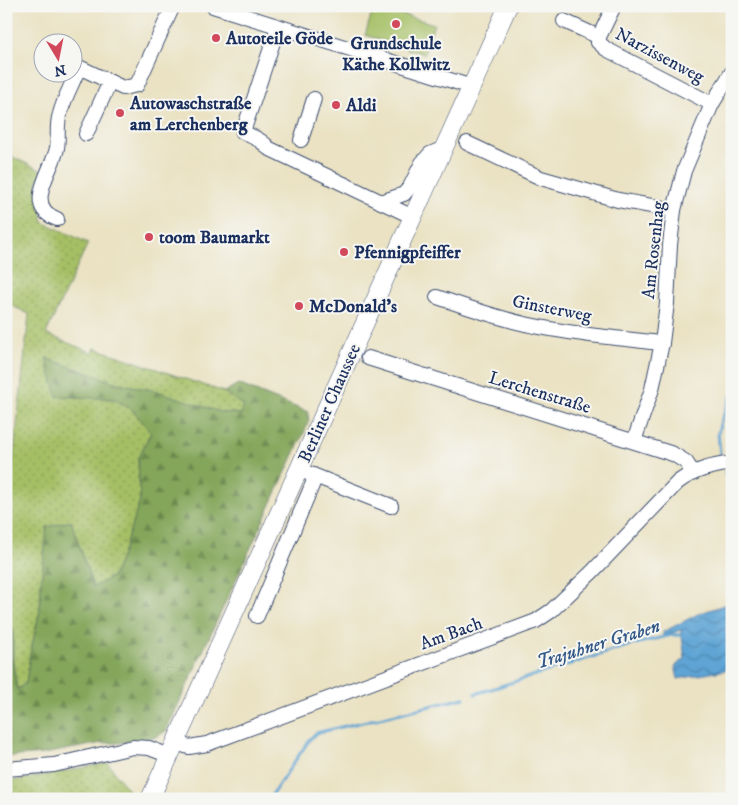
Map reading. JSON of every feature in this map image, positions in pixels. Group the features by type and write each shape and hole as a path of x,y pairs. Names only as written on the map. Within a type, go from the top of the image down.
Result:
{"main road":[{"name":"Berliner Chaussee","path":"150,799 304,475 413,217 508,6"}],"street":[{"path":"57,219 49,216 44,210 41,191 57,149 59,115 79,67 123,88 137,85 173,6"},
{"path":"213,6 472,87"},
{"name":"Narzissenweg","path":"614,6 598,42 606,49 712,104"},
{"path":"564,21 599,37"},
{"path":"278,27 243,132 262,141 268,148 413,217"},
{"name":"Am Rosenhag","path":"634,441 652,389 662,343 674,210 684,171 712,104 732,72"},
{"path":"86,134 110,82"},
{"path":"301,140 314,99"},
{"path":"467,143 541,178 618,200 674,210"},
{"path":"381,202 404,194 426,158 437,150 444,148"},
{"name":"Ginsterweg","path":"437,298 482,313 526,324 581,334 662,343"},
{"name":"Lerchenstraße","path":"368,358 673,454 686,462 693,473"},
{"name":"Am Bach","path":"6,769 54,765 133,747 173,749 207,744 536,621 551,611 592,572 678,482 693,473 732,463"},
{"path":"304,475 391,506"},
{"path":"257,616 313,483 304,475"}],"green space":[{"path":"374,6 434,24 424,54 365,35"},
{"path":"6,154 43,171 37,183 43,222 88,243 46,334 93,353 95,348 224,392 244,406 241,414 220,412 157,391 117,383 58,396 114,399 133,410 151,432 138,458 140,501 113,576 93,587 71,521 48,527 41,583 40,610 26,683 17,690 13,662 13,627 6,625 6,527 29,314 6,303"},
{"path":"46,358 117,383 157,391 220,412 241,414 244,406 224,392 238,384 308,412 309,422 166,731 156,737 118,743 102,743 44,754 6,757 6,625 13,627 12,660 17,690 26,683 40,610 47,527 71,521 93,587 113,576 140,501 138,458 151,433 133,410 114,399 57,396"},
{"path":"108,763 133,797 132,799 6,799 6,781"}],"water":[{"path":"732,602 732,669 678,679 675,666 685,659 681,630 663,636 663,632 698,614"}],"waterway":[{"path":"720,453 718,433 732,395"},
{"path":"725,472 732,495"},
{"name":"Trajuhner Graben","path":"475,694 631,645 672,635 686,635"},
{"name":"Trajuhner Graben","path":"269,799 316,733 464,698"}],"place":[{"name":"Grundschule Käthe Kollwitz","path":"396,24"},
{"name":"Autoteile Göde","path":"216,38"},
{"name":"Aldi","path":"336,105"},
{"name":"Autowaschstraße am Lerchenberg","path":"120,113"},
{"name":"toom Baumarkt","path":"149,237"},
{"name":"Pfennigpfeiffer","path":"344,252"},
{"name":"McDonald's","path":"299,306"}]}
